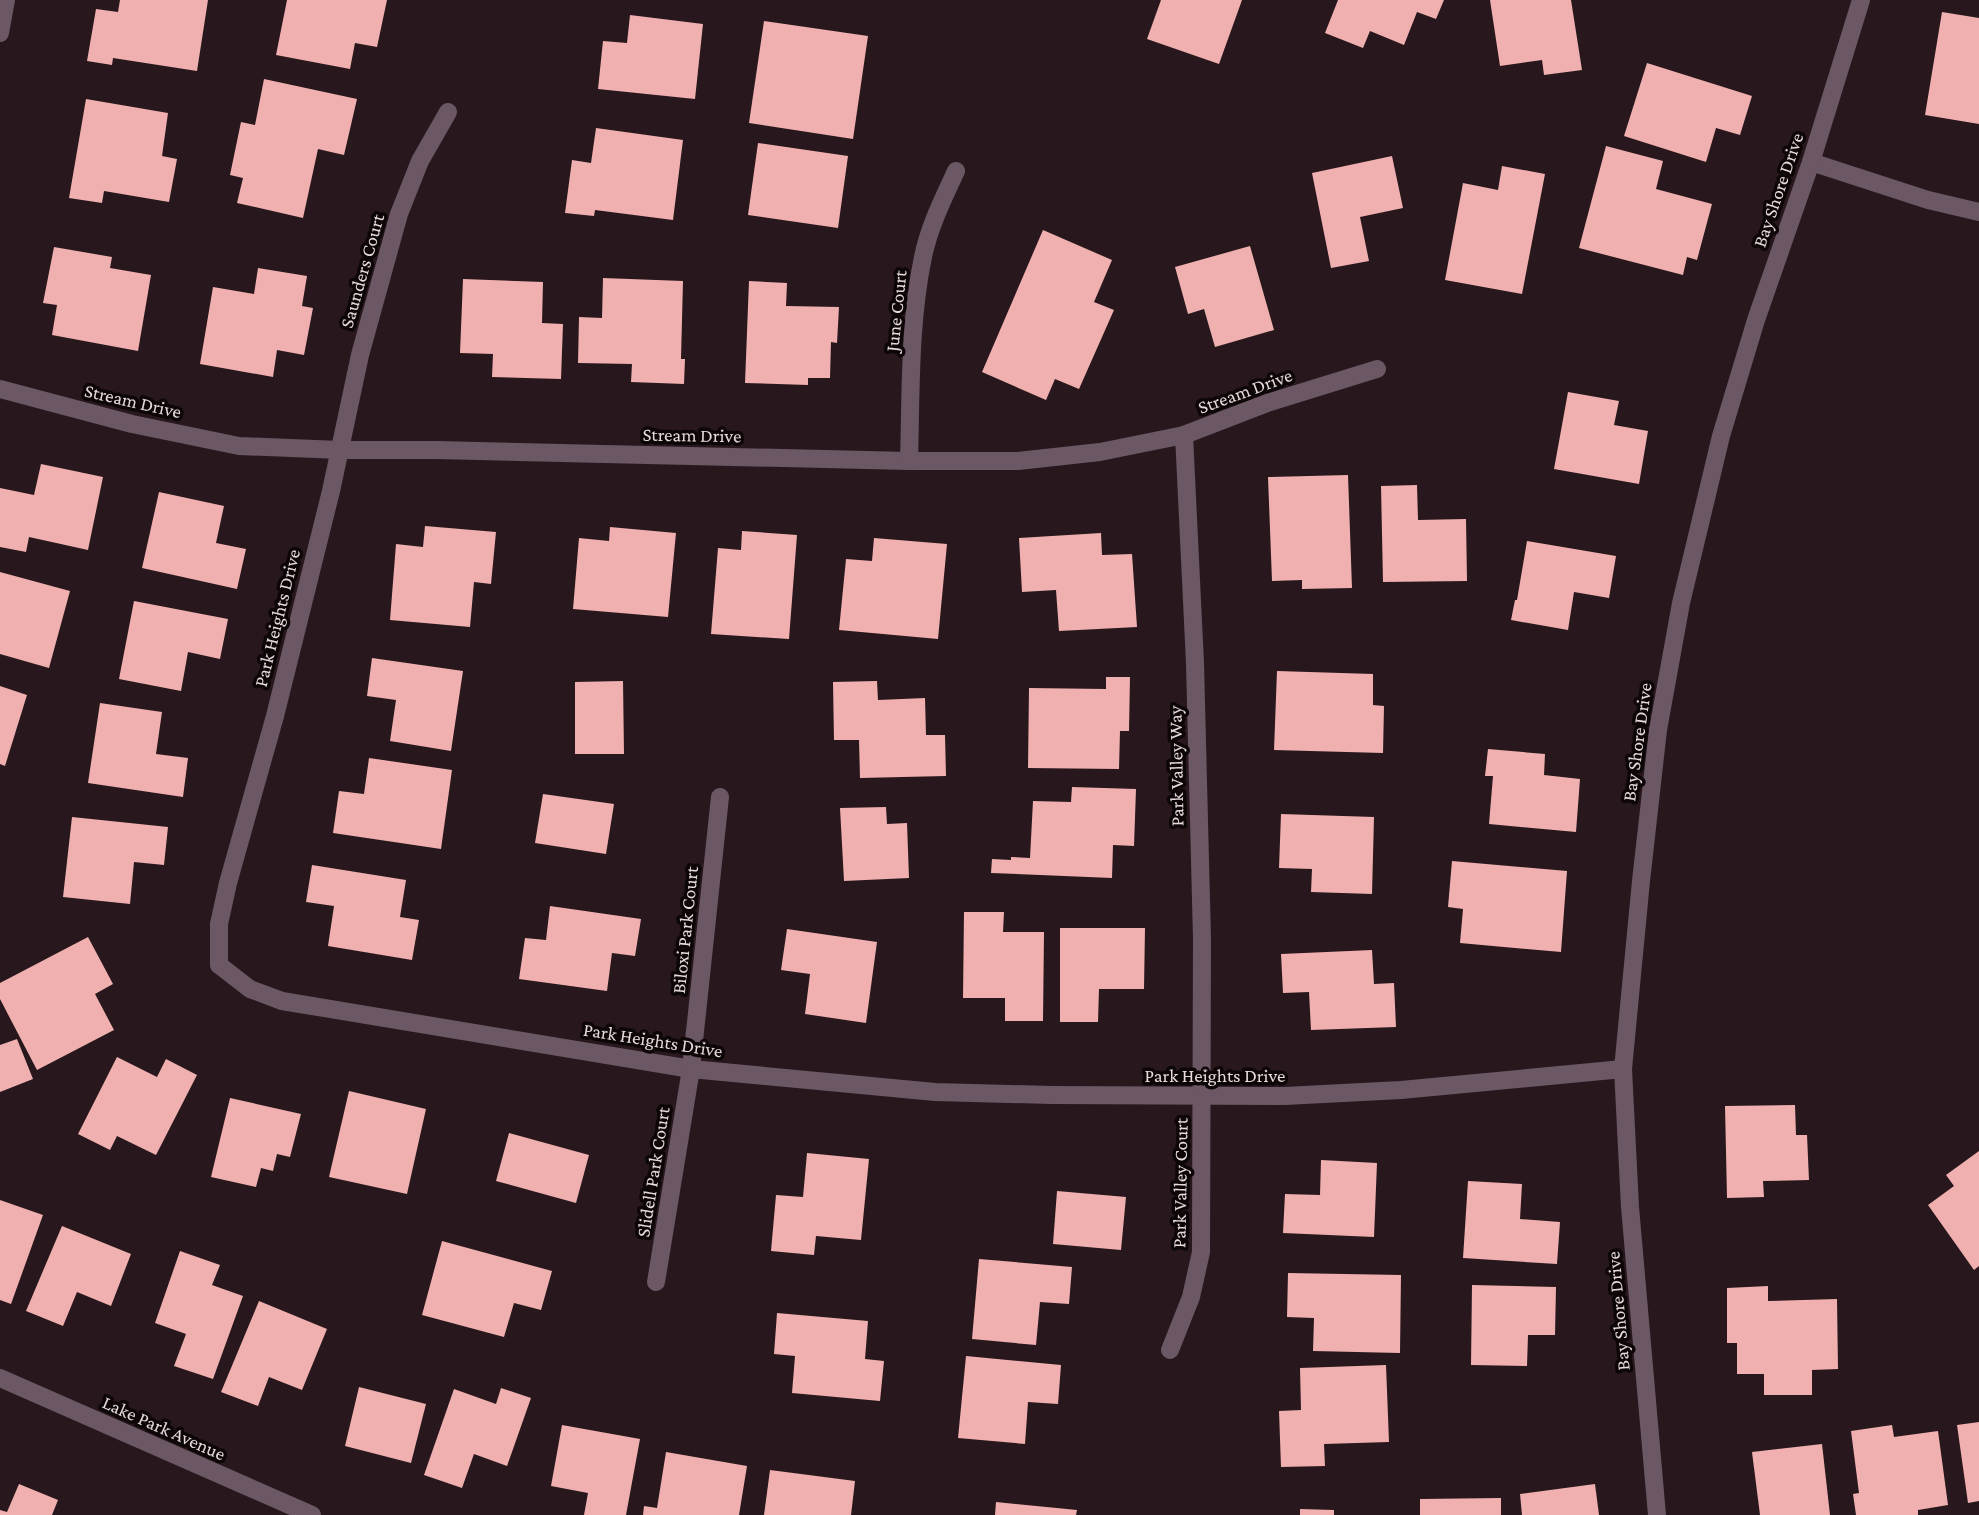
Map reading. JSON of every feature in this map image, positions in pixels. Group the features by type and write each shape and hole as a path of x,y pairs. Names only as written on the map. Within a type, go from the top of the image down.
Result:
{"street":[{"path":"0,33 6,0"},
{"name":"Bay Shore Drive","path":"1657,1515 1629,1207 1623,1069 1658,730 1681,603 1721,436 1756,320 1811,162 1861,0"},
{"name":"Saunders Court","path":"340,450 360,355 399,214 420,161 448,112"},
{"path":"1811,162 1928,200 1979,212"},
{"name":"June Court","path":"909,461 912,348 923,256 937,210 956,171"},
{"name":"Stream Drive","path":"0,388 132,424 239,446 1018,461 1100,452 1184,435 1266,403 1377,369"},
{"name":"Park Valley Way","path":"1184,435 1195,663 1202,939 1202,1097"},
{"name":"Park Heights Drive","path":"340,450 275,716 228,883 219,925 219,965 250,989 282,1001 691,1069 935,1092 1285,1096 1401,1090 1623,1069"},
{"name":"Biloxi Park Court","path":"691,1069 720,797"},
{"name":"Slidell Park Court","path":"656,1282 691,1069"},
{"name":"Park Valley Court","path":"1170,1350 1191,1297 1201,1252 1202,1097"},
{"name":"Lake Park Avenue","path":"0,1378 312,1515"}],"building":[{"path":"120,0 208,0 197,71 113,58 112,65 87,61 96,9 118,12"},
{"path":"287,0 387,0 377,47 355,43 350,69 276,55"},
{"path":"1161,0 1242,0 1219,64 1147,39"},
{"path":"1338,0 1444,0 1436,19 1417,12 1404,45 1370,31 1363,48 1325,33"},
{"path":"1490,0 1571,0 1582,70 1544,75 1542,60 1500,66"},
{"path":"1942,12 1979,18 1979,124 1925,115"},
{"path":"630,15 703,24 695,99 598,89 603,41 627,43"},
{"path":"764,21 868,36 853,139 749,123"},
{"path":"1647,63 1752,96 1740,135 1716,128 1706,162 1624,136"},
{"path":"264,79 357,99 344,155 318,149 303,218 237,203 243,178 230,175 241,122 255,125"},
{"path":"86,99 168,113 162,156 177,159 169,202 104,191 102,203 69,198"},
{"path":"596,128 683,140 673,220 595,210 594,216 565,213 572,160 591,163"},
{"path":"758,143 848,156 838,228 748,215"},
{"path":"1606,146 1663,161 1656,189 1712,204 1697,260 1687,257 1683,275 1579,248"},
{"path":"1392,156 1403,208 1360,217 1369,261 1331,268 1312,173"},
{"path":"1502,166 1545,174 1522,294 1445,280 1463,183 1498,190"},
{"path":"1043,230 1112,260 1094,302 1114,310 1079,389 1055,379 1046,400 982,372"},
{"path":"1250,246 1274,330 1215,347 1204,309 1188,314 1175,267"},
{"path":"54,247 112,257 110,268 151,275 138,351 52,335 57,305 43,303"},
{"path":"258,268 307,276 302,306 313,308 304,355 277,350 273,377 200,364 213,287 254,294"},
{"path":"603,278 683,281 681,359 685,359 684,384 631,382 632,364 578,363 579,317 602,318"},
{"path":"463,279 543,282 542,323 563,324 561,379 492,377 493,354 460,353"},
{"path":"749,281 787,283 786,306 839,307 837,343 831,342 830,378 808,378 808,385 745,383"},
{"path":"1568,392 1619,401 1614,425 1648,431 1639,484 1554,469"},
{"path":"41,464 103,477 88,550 29,537 26,552 0,547 0,488 34,495"},
{"path":"1348,475 1352,588 1302,589 1302,580 1272,581 1268,477"},
{"path":"1417,485 1418,520 1466,519 1467,581 1383,582 1381,486"},
{"path":"159,492 224,506 216,543 246,549 237,589 142,568"},
{"path":"425,526 496,532 491,584 474,582 470,627 390,620 396,544 423,547"},
{"path":"610,527 676,533 668,617 573,609 579,538 609,541"},
{"path":"742,531 797,535 789,639 711,634 718,548 741,550"},
{"path":"1101,533 1102,555 1132,554 1137,627 1059,631 1056,590 1022,592 1019,538"},
{"path":"874,538 947,544 938,639 839,630 846,559 872,561"},
{"path":"1527,541 1616,556 1609,598 1574,592 1568,630 1511,620"},
{"path":"0,572 70,591 49,668 0,654"},
{"path":"134,601 228,619 220,659 188,652 181,691 119,679"},
{"path":"372,658 463,671 451,751 390,741 396,700 367,696"},
{"path":"1277,671 1373,674 1373,705 1384,706 1383,753 1274,750"},
{"path":"1106,677 1130,677 1129,731 1120,731 1119,769 1028,768 1029,688 1106,689"},
{"path":"623,681 624,754 575,754 575,682"},
{"path":"877,681 878,700 925,698 926,735 945,735 946,776 860,778 859,740 834,740 833,682"},
{"path":"0,686 27,695 5,766 0,764"},
{"path":"100,703 162,712 156,754 188,758 183,797 88,783"},
{"path":"1488,749 1545,754 1544,775 1580,779 1576,832 1489,824 1493,776 1485,776"},
{"path":"369,758 452,770 441,849 333,833 339,791 364,794"},
{"path":"1072,787 1136,789 1134,846 1113,845 1112,878 991,873 992,859 1030,858 1033,801 1071,802"},
{"path":"543,794 614,804 606,854 535,843"},
{"path":"886,807 887,824 907,823 909,878 844,881 840,808"},
{"path":"1281,814 1374,817 1372,894 1311,892 1312,869 1279,868"},
{"path":"72,817 168,827 164,865 134,862 130,904 63,897"},
{"path":"1452,861 1567,871 1561,952 1460,943 1463,909 1448,907"},
{"path":"312,865 406,880 400,917 419,920 412,960 328,946 334,906 306,902"},
{"path":"550,906 641,919 635,956 612,953 607,991 519,979 525,938 546,940"},
{"path":"964,912 1004,912 1003,932 1044,932 1043,1021 1005,1021 1005,998 963,998"},
{"path":"1060,928 1145,928 1144,989 1099,989 1098,1022 1060,1022"},
{"path":"787,929 877,942 866,1023 805,1014 810,974 781,970"},
{"path":"88,937 113,984 95,994 114,1030 37,1070 0,999 0,983"},
{"path":"1372,950 1374,984 1394,983 1396,1027 1311,1030 1309,992 1283,993 1281,954"},
{"path":"17,1039 33,1079 0,1092 0,1045"},
{"path":"117,1057 157,1077 166,1059 197,1075 156,1155 117,1136 110,1150 78,1134"},
{"path":"349,1091 426,1109 407,1194 329,1177"},
{"path":"230,1098 301,1114 290,1157 277,1154 273,1171 261,1168 256,1187 211,1177"},
{"path":"1795,1105 1796,1135 1807,1135 1809,1180 1763,1181 1764,1197 1727,1198 1725,1106"},
{"path":"509,1133 589,1155 576,1203 496,1181"},
{"path":"1979,1151 1979,1266 1974,1270 1928,1205 1954,1186 1946,1175"},
{"path":"807,1153 869,1159 861,1240 816,1236 814,1255 771,1251 776,1195 803,1197"},
{"path":"1321,1160 1377,1163 1374,1237 1283,1233 1285,1194 1320,1195"},
{"path":"1468,1181 1522,1184 1520,1219 1560,1222 1557,1264 1463,1258"},
{"path":"1057,1191 1126,1197 1121,1250 1053,1244"},
{"path":"0,1200 43,1215 11,1304 0,1300"},
{"path":"62,1226 131,1254 111,1306 77,1292 63,1326 26,1311"},
{"path":"442,1241 552,1271 541,1310 514,1303 504,1337 422,1315"},
{"path":"180,1251 220,1265 212,1285 243,1296 213,1379 174,1366 186,1334 155,1323"},
{"path":"979,1259 1072,1267 1069,1304 1040,1302 1036,1345 972,1339"},
{"path":"1288,1273 1401,1275 1400,1353 1313,1351 1314,1318 1287,1317"},
{"path":"1472,1285 1556,1287 1555,1335 1528,1335 1527,1366 1471,1365"},
{"path":"1768,1286 1768,1301 1837,1299 1838,1369 1812,1370 1812,1395 1764,1395 1764,1374 1737,1374 1737,1343 1727,1343 1727,1288"},
{"path":"259,1301 327,1329 302,1390 269,1377 258,1406 221,1392"},
{"path":"777,1313 868,1321 865,1359 884,1361 880,1401 792,1393 795,1356 774,1354"},
{"path":"966,1356 1061,1365 1058,1404 1028,1402 1025,1444 958,1438"},
{"path":"1386,1365 1389,1442 1324,1444 1325,1466 1281,1467 1279,1411 1301,1410 1300,1368"},
{"path":"359,1387 426,1404 411,1463 345,1446"},
{"path":"501,1388 531,1398 507,1466 474,1454 462,1488 424,1475 454,1389 496,1404"},
{"path":"1979,1422 1979,1501 1968,1503 1957,1425"},
{"path":"562,1425 640,1439 626,1515 584,1515 588,1493 551,1486"},
{"path":"1892,1425 1894,1437 1938,1431 1948,1505 1918,1510 1918,1515 1856,1515 1853,1494 1859,1493 1851,1431"},
{"path":"1822,1444 1830,1515 1760,1515 1752,1452"},
{"path":"666,1452 747,1466 739,1515 643,1515 644,1506 657,1508"},
{"path":"770,1470 855,1481 851,1515 764,1515"},
{"path":"19,1484 58,1500 52,1515 0,1515 0,1510 7,1512"},
{"path":"1595,1484 1599,1515 1522,1515 1520,1494"},
{"path":"1501,1498 1501,1515 1420,1515 1420,1499"},
{"path":"996,1502 1077,1510 1076,1515 995,1515"},
{"path":"1300,1509 1334,1510 1334,1515 1300,1515"}]}
